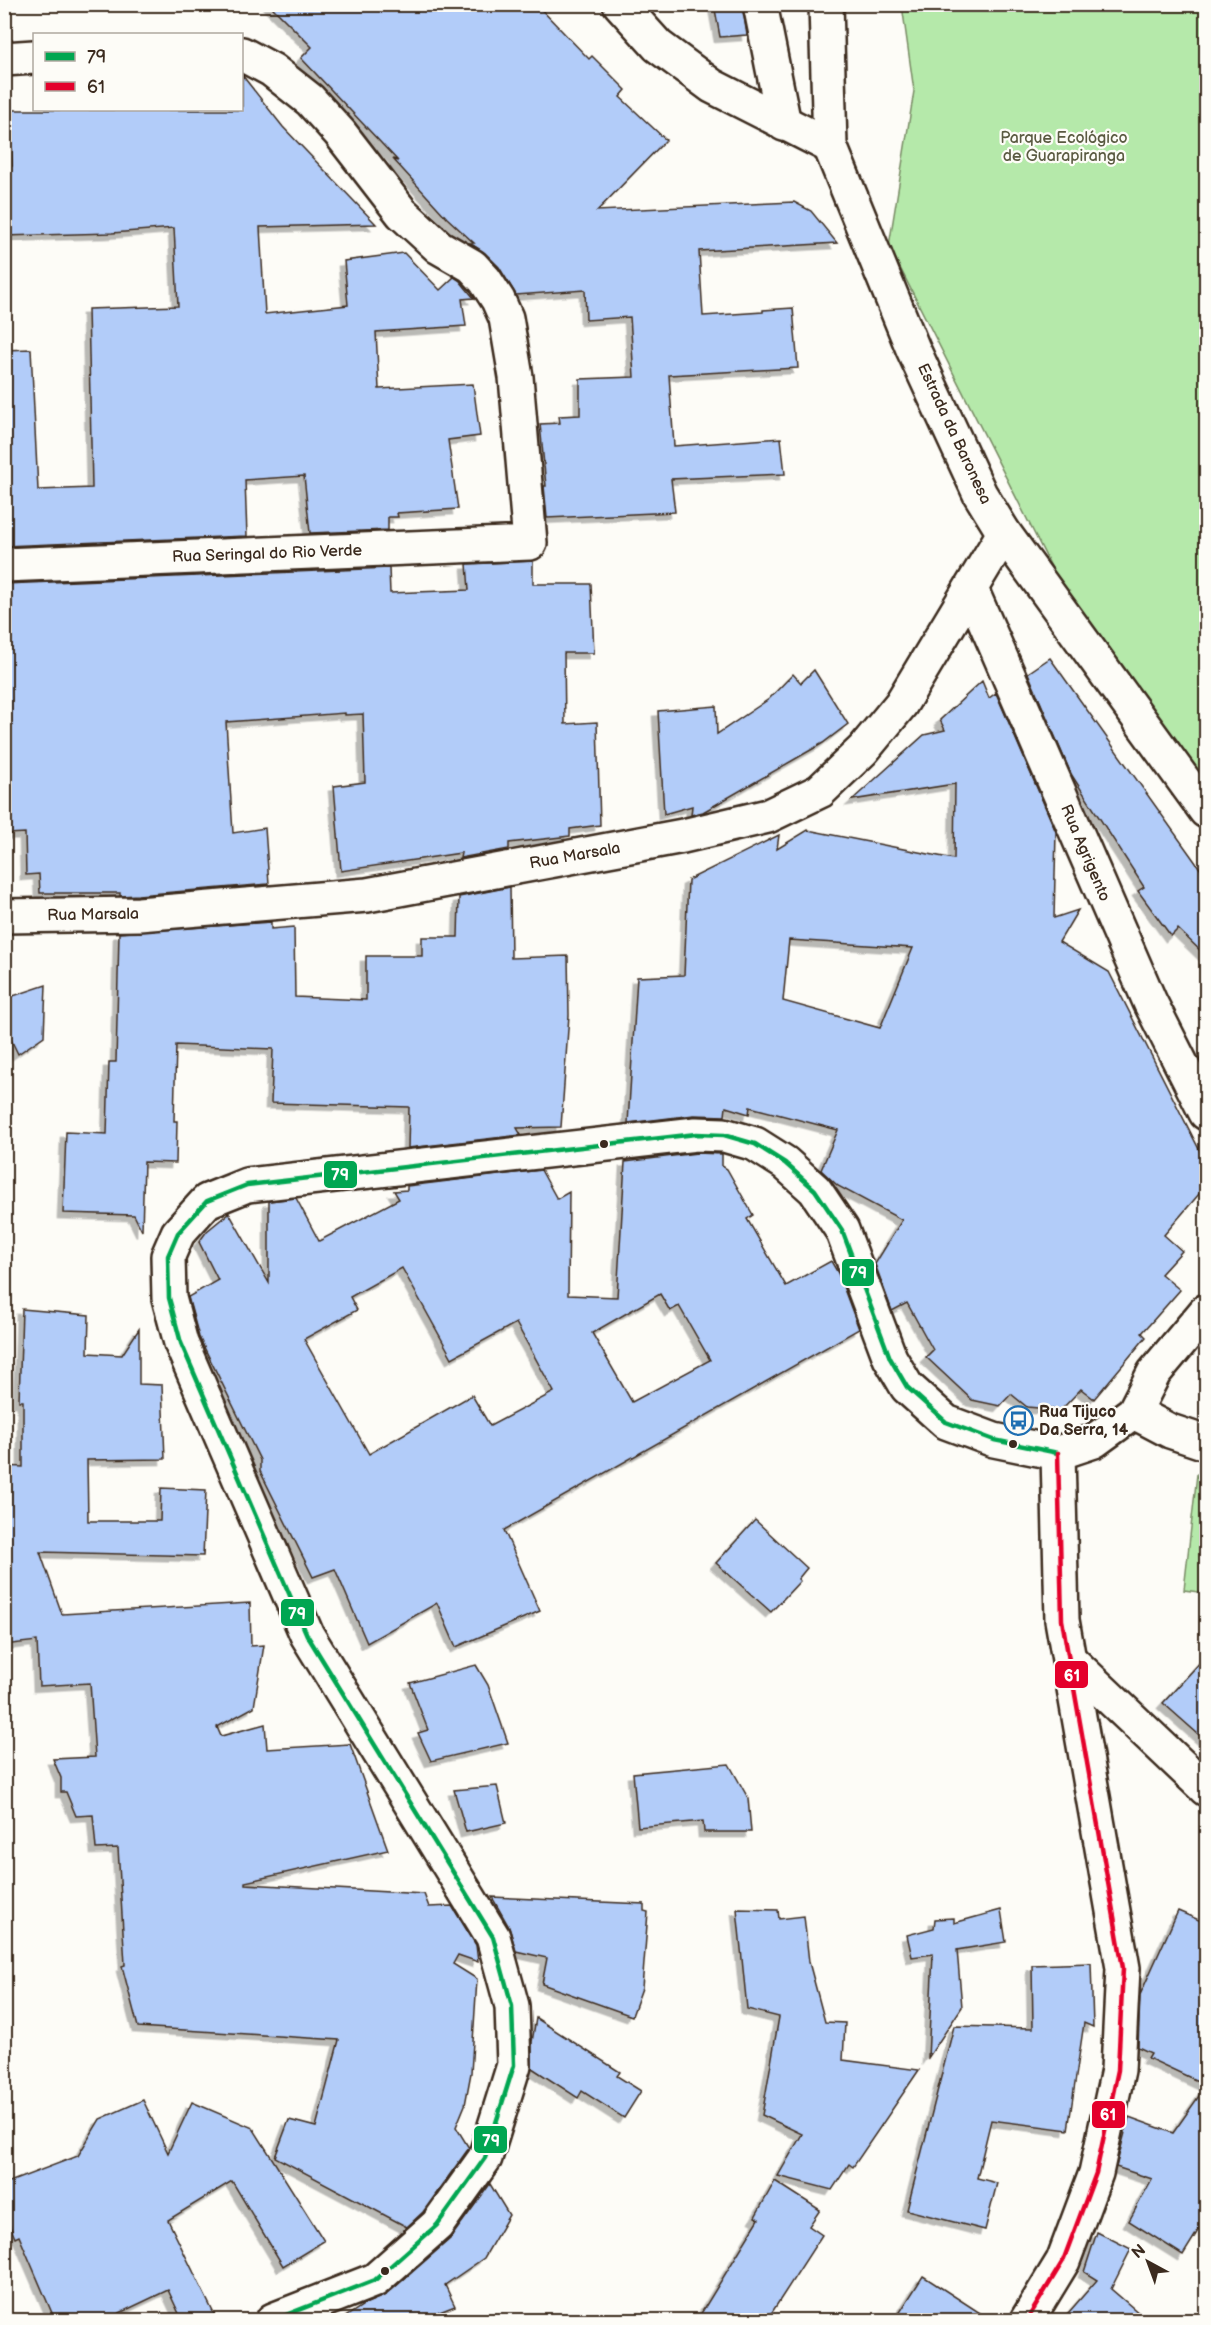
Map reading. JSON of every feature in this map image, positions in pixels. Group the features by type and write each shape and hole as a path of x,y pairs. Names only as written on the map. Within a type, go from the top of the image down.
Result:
{"street":[{"path":"620,4 658,46 712,86 830,146"},
{"path":"759,4 784,124"},
{"name":"Estrada da Baronesa","path":"826,4 830,146 913,349 980,494 1004,533 1206,811"},
{"name":"Rua Seringal do Rio Verde","path":"4,565 530,543 516,377 506,318 498,300 485,280 472,266 439,247 402,213 340,133 310,100 272,70 243,55"},
{"path":"4,59 33,57"},
{"name":"Rua Marsala","path":"4,916 139,914 367,895 683,836 768,816 820,791 863,750 901,704 1004,533"},
{"name":"Rua Agrigento","path":"971,590 1150,1002 1206,1113"},
{"path":"273,2320 375,2280 437,2225 485,2158 514,2065 512,2006 493,1937 307,1635 181,1343 169,1298 168,1256 178,1233 207,1201 247,1185 696,1134 724,1135 755,1144 785,1163 815,1190 842,1230 890,1358 907,1387 946,1422 994,1440 1058,1453 1094,1440 1134,1412 1154,1373 1206,1311"},
{"path":"1134,1412 1170,1431 1206,1443"},
{"path":"1027,2320 1063,2261 1096,2174 1118,2070 1123,1968 1062,1620 1058,1453"},
{"path":"1070,1660 1206,1790"}],"green space":[{"name":"Parque Ecológico de Guarapiranga","path":"902,5 1206,5 1206,792 1070,604 889,246 914,91"},
{"path":"1197,1474 1206,1475 1206,1593 1184,1590"}],"building":[{"path":"269,4 536,4 589,59 592,56 626,90 620,97 666,140 597,211 794,202 811,211 837,243 699,251 703,316 793,308 798,368 669,375 674,446 781,438 785,474 671,479 675,512 547,518 540,424 560,423 559,416 580,415 580,379 634,377 630,317 586,320 585,290 516,295 499,267 485,253 470,243 474,243 447,218 393,159 398,161 301,58 312,47"},
{"path":"714,4 742,4 747,35 720,37"},
{"path":"243,76 283,127 376,224 260,227 265,314 348,305 344,261 404,253 440,290 454,277 474,298 462,299 466,326 376,332 379,389 473,384 480,436 448,440 458,509 397,513 398,517 388,517 388,530 310,533 304,476 245,480 247,536 4,546 4,350 31,349 38,490 92,488 88,309 178,306 174,228 112,233 4,236 4,166 12,166 10,110 243,111"},
{"path":"533,561 533,584 591,584 594,653 564,653 565,724 597,722 600,825 570,829 570,836 509,843 509,849 460,858 461,853 341,871 334,786 365,782 363,714 345,715 345,713 226,722 233,833 265,828 269,884 120,896 120,893 40,893 39,874 26,875 25,833 8,834 6,783 4,783 4,584 389,568 390,593 469,590 467,564"},
{"path":"1050,658 1206,877 1206,956 1178,929 1171,936 1138,891 1144,887 1071,774 1028,673"},
{"path":"814,670 848,724 823,743 703,812 691,815 692,806 664,814 658,711 716,706 717,734 769,699 793,674 801,683"},
{"path":"982,681 989,698 996,693 1056,832 1054,918 1078,910 1059,942 1109,972 1206,1163 1206,1186 1164,1235 1182,1251 1161,1274 1180,1290 1142,1333 1146,1337 1094,1399 1081,1389 1061,1410 1027,1407 1011,1394 1000,1406 972,1400 926,1357 933,1350 907,1303 892,1311 875,1264 902,1220 838,1186 821,1170 838,1130 750,1107 749,1114 726,1107 725,1116 694,1115 628,1123 637,977 684,975 688,880 779,835 777,849 808,830 954,859 955,784 852,800 924,735 945,730 940,720","holes":["789,940 913,948 880,1028 783,1001"]},
{"path":"510,887 511,958 568,956 569,1015 561,1127 517,1128 521,1135 408,1148 409,1107 271,1103 273,1049 176,1045 174,1121 177,1121 176,1163 144,1162 142,1231 134,1215 63,1213 66,1132 107,1134 109,1062 116,1062 119,933 271,922 271,929 294,927 295,997 366,1000 366,956 422,956 422,937 458,937 459,897"},
{"path":"46,985 44,1036 18,1054 4,1025 4,999"},
{"path":"697,1153 722,1154 722,1166 727,1169 753,1215 747,1219 786,1286 831,1261 838,1273 859,1329 504,1530 540,1611 456,1647 437,1603 367,1643 335,1569 313,1577 260,1471 260,1460 199,1337 188,1297 218,1280 199,1242 207,1231 229,1213 269,1283 269,1201 296,1198 319,1241 399,1199 394,1191 407,1190 407,1186 541,1170 557,1199 569,1192 568,1295 617,1297 625,1162","holes":["402,1268 452,1358 516,1323 554,1392 490,1426 472,1395 369,1454 304,1339 357,1310 350,1297","660,1294 670,1311 679,1306 710,1360 632,1402 592,1333"]},
{"path":"22,1309 89,1315 88,1353 122,1355 139,1329 139,1384 162,1385 165,1459 87,1460 88,1521 160,1521 161,1488 206,1490 203,1556 40,1552 62,1614 250,1603 251,1646 264,1645 254,1707 217,1727 221,1736 265,1724 267,1749 350,1744 388,1850 245,1882 245,1884 424,1894 429,1907 452,1906 476,1945 478,1962 458,1955 453,1964 477,1979 471,2073 465,2105 456,2127 469,2148 423,2212 407,2227 275,2157 289,2120 316,2127 339,2040 138,2027 122,1966 125,1965 118,1848 96,1849 93,1815 76,1816 66,1792 61,1792 61,1778 53,1759 95,1757 90,1683 39,1686 37,1641 4,1645 4,1466 23,1467 23,1401 19,1401"},
{"path":"755,1520 807,1568 798,1579 800,1581 771,1612 716,1563"},
{"path":"1206,1656 1206,1741 1163,1703"},
{"path":"476,1665 488,1685 508,1743 431,1761 418,1733 428,1730 410,1683"},
{"path":"729,1764 748,1798 751,1832 704,1832 703,1821 638,1827 633,1773"},
{"path":"497,1786 506,1823 466,1832 454,1790"},
{"path":"492,1897 644,1904 644,1911 648,1912 642,1988 632,2016 542,1984 547,1958 516,1951 509,1927"},
{"path":"737,1909 778,1910 779,1919 804,1916 809,1962 825,2022 845,2023 843,2060 919,2070 853,2167 849,2164 832,2190 778,2176 802,2134 762,2115 779,2017 747,2009"},
{"path":"1001,1910 1006,1942 957,1950 962,2007 928,2058 933,1954 912,1957 907,1935 934,1928 935,1919 954,1918 954,1923"},
{"path":"1178,1911 1206,1923 1206,2085 1148,2058 1151,2053 1138,2047 1140,1995"},
{"path":"1091,1963 1093,2027 1084,2023 1068,2130 991,2120 977,2178 997,2183 985,2230 907,2210 954,2026 1033,2028 1032,1965"},
{"path":"536,2018 620,2072 617,2076 641,2091 624,2118 582,2091 578,2098 532,2068 532,2042"},
{"path":"1206,2086 1206,2218 1183,2255 1129,2221 1152,2179 1116,2167 1129,2117 1173,2133"},
{"path":"143,2100 168,2153 192,2102 253,2128 324,2241 283,2266 232,2181 168,2220 217,2320 182,2320 168,2290 105,2320 55,2320 19,2236 15,2238 4,2212 4,2184 78,2156 100,2119"},
{"path":"775,2181 820,2210 809,2226 822,2235 767,2320 697,2320 759,2219 755,2217"},
{"path":"490,2184 509,2215 484,2258 445,2285 455,2306 419,2320 341,2320 365,2304 387,2294 450,2239"},
{"path":"1097,2232 1131,2249 1111,2289 1147,2320 1062,2320 1097,2280 1084,2272"},
{"path":"923,2276 991,2320 895,2320"}],"transit line":[{"name":"79","path":"273,2320 375,2280 437,2225 485,2158 514,2065 512,2006 493,1937 307,1635 181,1343 169,1298 168,1256 178,1233 207,1201 247,1185 696,1134 724,1135 755,1144 785,1163 815,1190 842,1230 890,1358 907,1387 946,1422 994,1440 1058,1453"},
{"name":"61","path":"1027,2320 1063,2261 1096,2173 1118,2070 1123,1968 1062,1620 1058,1453"}],"place":[{"name":"Rua Tijuco Da Serra, 14","path":"1018,1421"}]}
